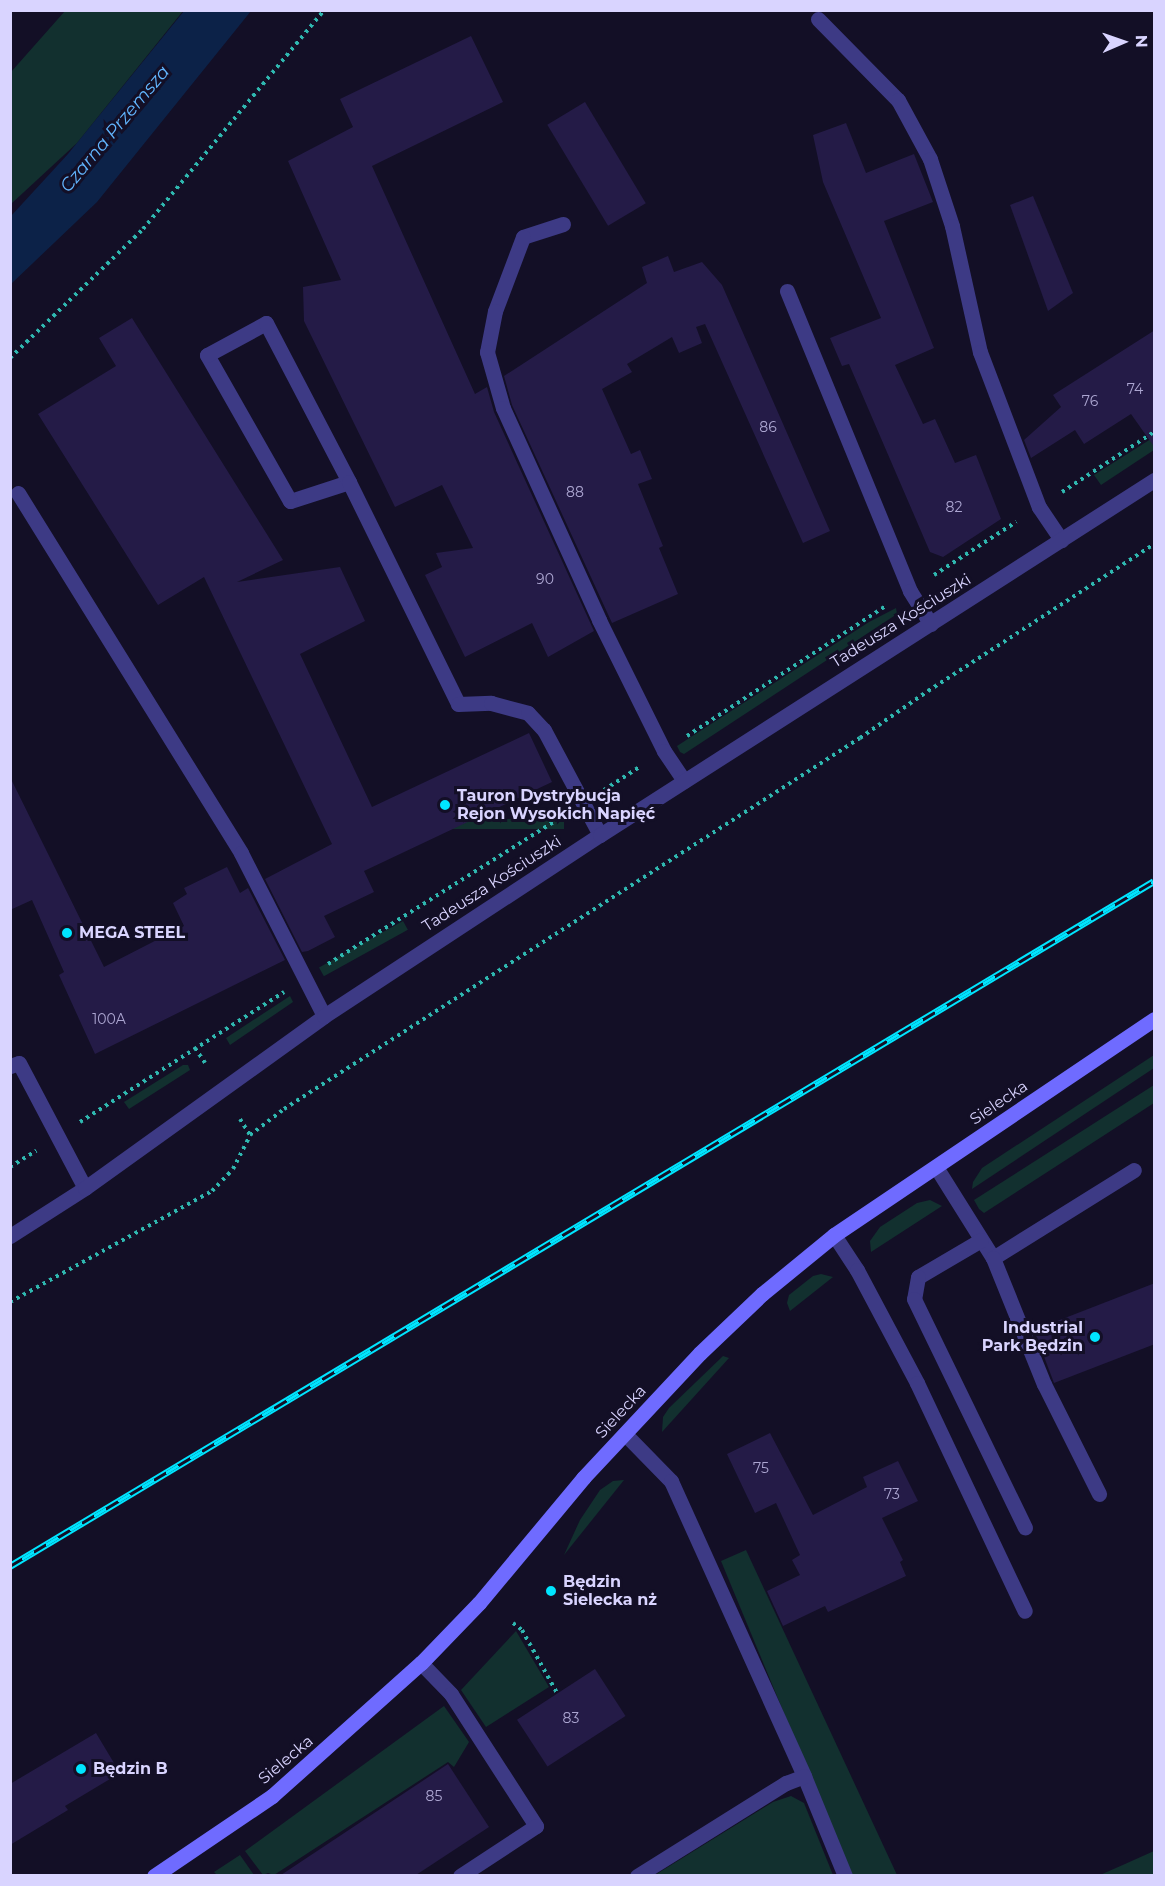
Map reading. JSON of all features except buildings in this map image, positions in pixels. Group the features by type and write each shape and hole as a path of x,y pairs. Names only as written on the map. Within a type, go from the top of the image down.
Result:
{"street":[{"path":"818,18 898,100 930,159 952,226 980,352 1039,507 1061,540"},
{"path":"563,224 523,237 495,311 487,352 503,408 598,620 664,751 684,781"},
{"path":"788,291 910,591 931,624"},
{"path":"349,482 290,501 207,355 266,323 349,482 458,704 491,703 528,714 544,730 600,835"},
{"name":"Tadeusza Kościuszki","path":"10,1236 85,1188 324,1016 600,835 1155,480"},
{"path":"18,493 242,853 324,1016"},
{"name":"Sielecka","path":"154,1875 272,1796 421,1663 479,1603 583,1478 708,1346 762,1294 834,1235 1155,1019"},
{"path":"10,1066 18,1063 85,1188"},
{"path":"936,1167 993,1258 1049,1395 1099,1494"},
{"path":"993,1258 1134,1170"},
{"path":"834,1235 857,1270 916,1383 1025,1611"},
{"path":"981,1239 918,1277 914,1299 1025,1528"},
{"path":"625,1434 671,1481 804,1776 845,1875"},
{"path":"421,1663 451,1694 536,1826 460,1875"},
{"path":"637,1875 786,1783 804,1776"}],"path":[{"path":"10,358 143,229 324,10"},
{"path":"10,1302 212,1191 233,1169 250,1135 284,1109 860,738 900,709 1155,544"},
{"path":"195,1048 205,1062"},
{"path":"240,1119 250,1135"},
{"path":"513,1623 522,1630 557,1693"}],"green space":[{"path":"65,11 183,11 77,143 11,204 11,72"},
{"path":"1154,437 1154,450 1101,485 1094,475"},
{"path":"896,608 897,614 684,754 680,752 677,746 869,622"},
{"path":"397,819 564,819 564,829 397,829"},
{"path":"403,921 408,930 324,976 319,968"},
{"path":"290,996 293,1002 230,1045 226,1038"},
{"path":"1154,1055 1154,1068 972,1189 973,1182 982,1168"},
{"path":"183,1065 188,1065 190,1070 129,1109 124,1102"},
{"path":"1154,1085 1154,1103 984,1213 979,1209 974,1200"},
{"path":"930,1200 942,1206 871,1252 870,1241 880,1227 917,1203"},
{"path":"821,1274 833,1277 790,1311 787,1303 789,1295 813,1276"},
{"path":"723,1356 729,1358 662,1432 663,1417 669,1408"},
{"path":"624,1480 564,1555 580,1520 600,1490 613,1481"},
{"path":"746,1550 897,1875 851,1875 721,1561"},
{"path":"516,1631 549,1687 486,1727 461,1690"},
{"path":"444,1706 469,1742 454,1767 448,1762 274,1875 268,1873 263,1875 245,1851"},
{"path":"791,1796 804,1803 833,1875 655,1875 773,1802"},
{"path":"1154,1851 1154,1875 1100,1875 1125,1864"},
{"path":"240,1855 254,1875 217,1875 214,1872"}],"water":[{"name":"Czarna Przemsza","path":"184,11 251,11 97,202 11,284 11,216 68,154"}],"railway":[{"path":"10,1566 1154,881"}],"place":[{"name":"Tauron Dystrybucja Rejon Wysokich Napięć","path":"445,805"},
{"name":"MEGA STEEL","path":"67,933"},
{"name":"Industrial Park Będzin","path":"1095,1337"},
{"name":"Będzin Sielecka nż","path":"551,1591"},
{"name":"Będzin B","path":"81,1769"}]}
